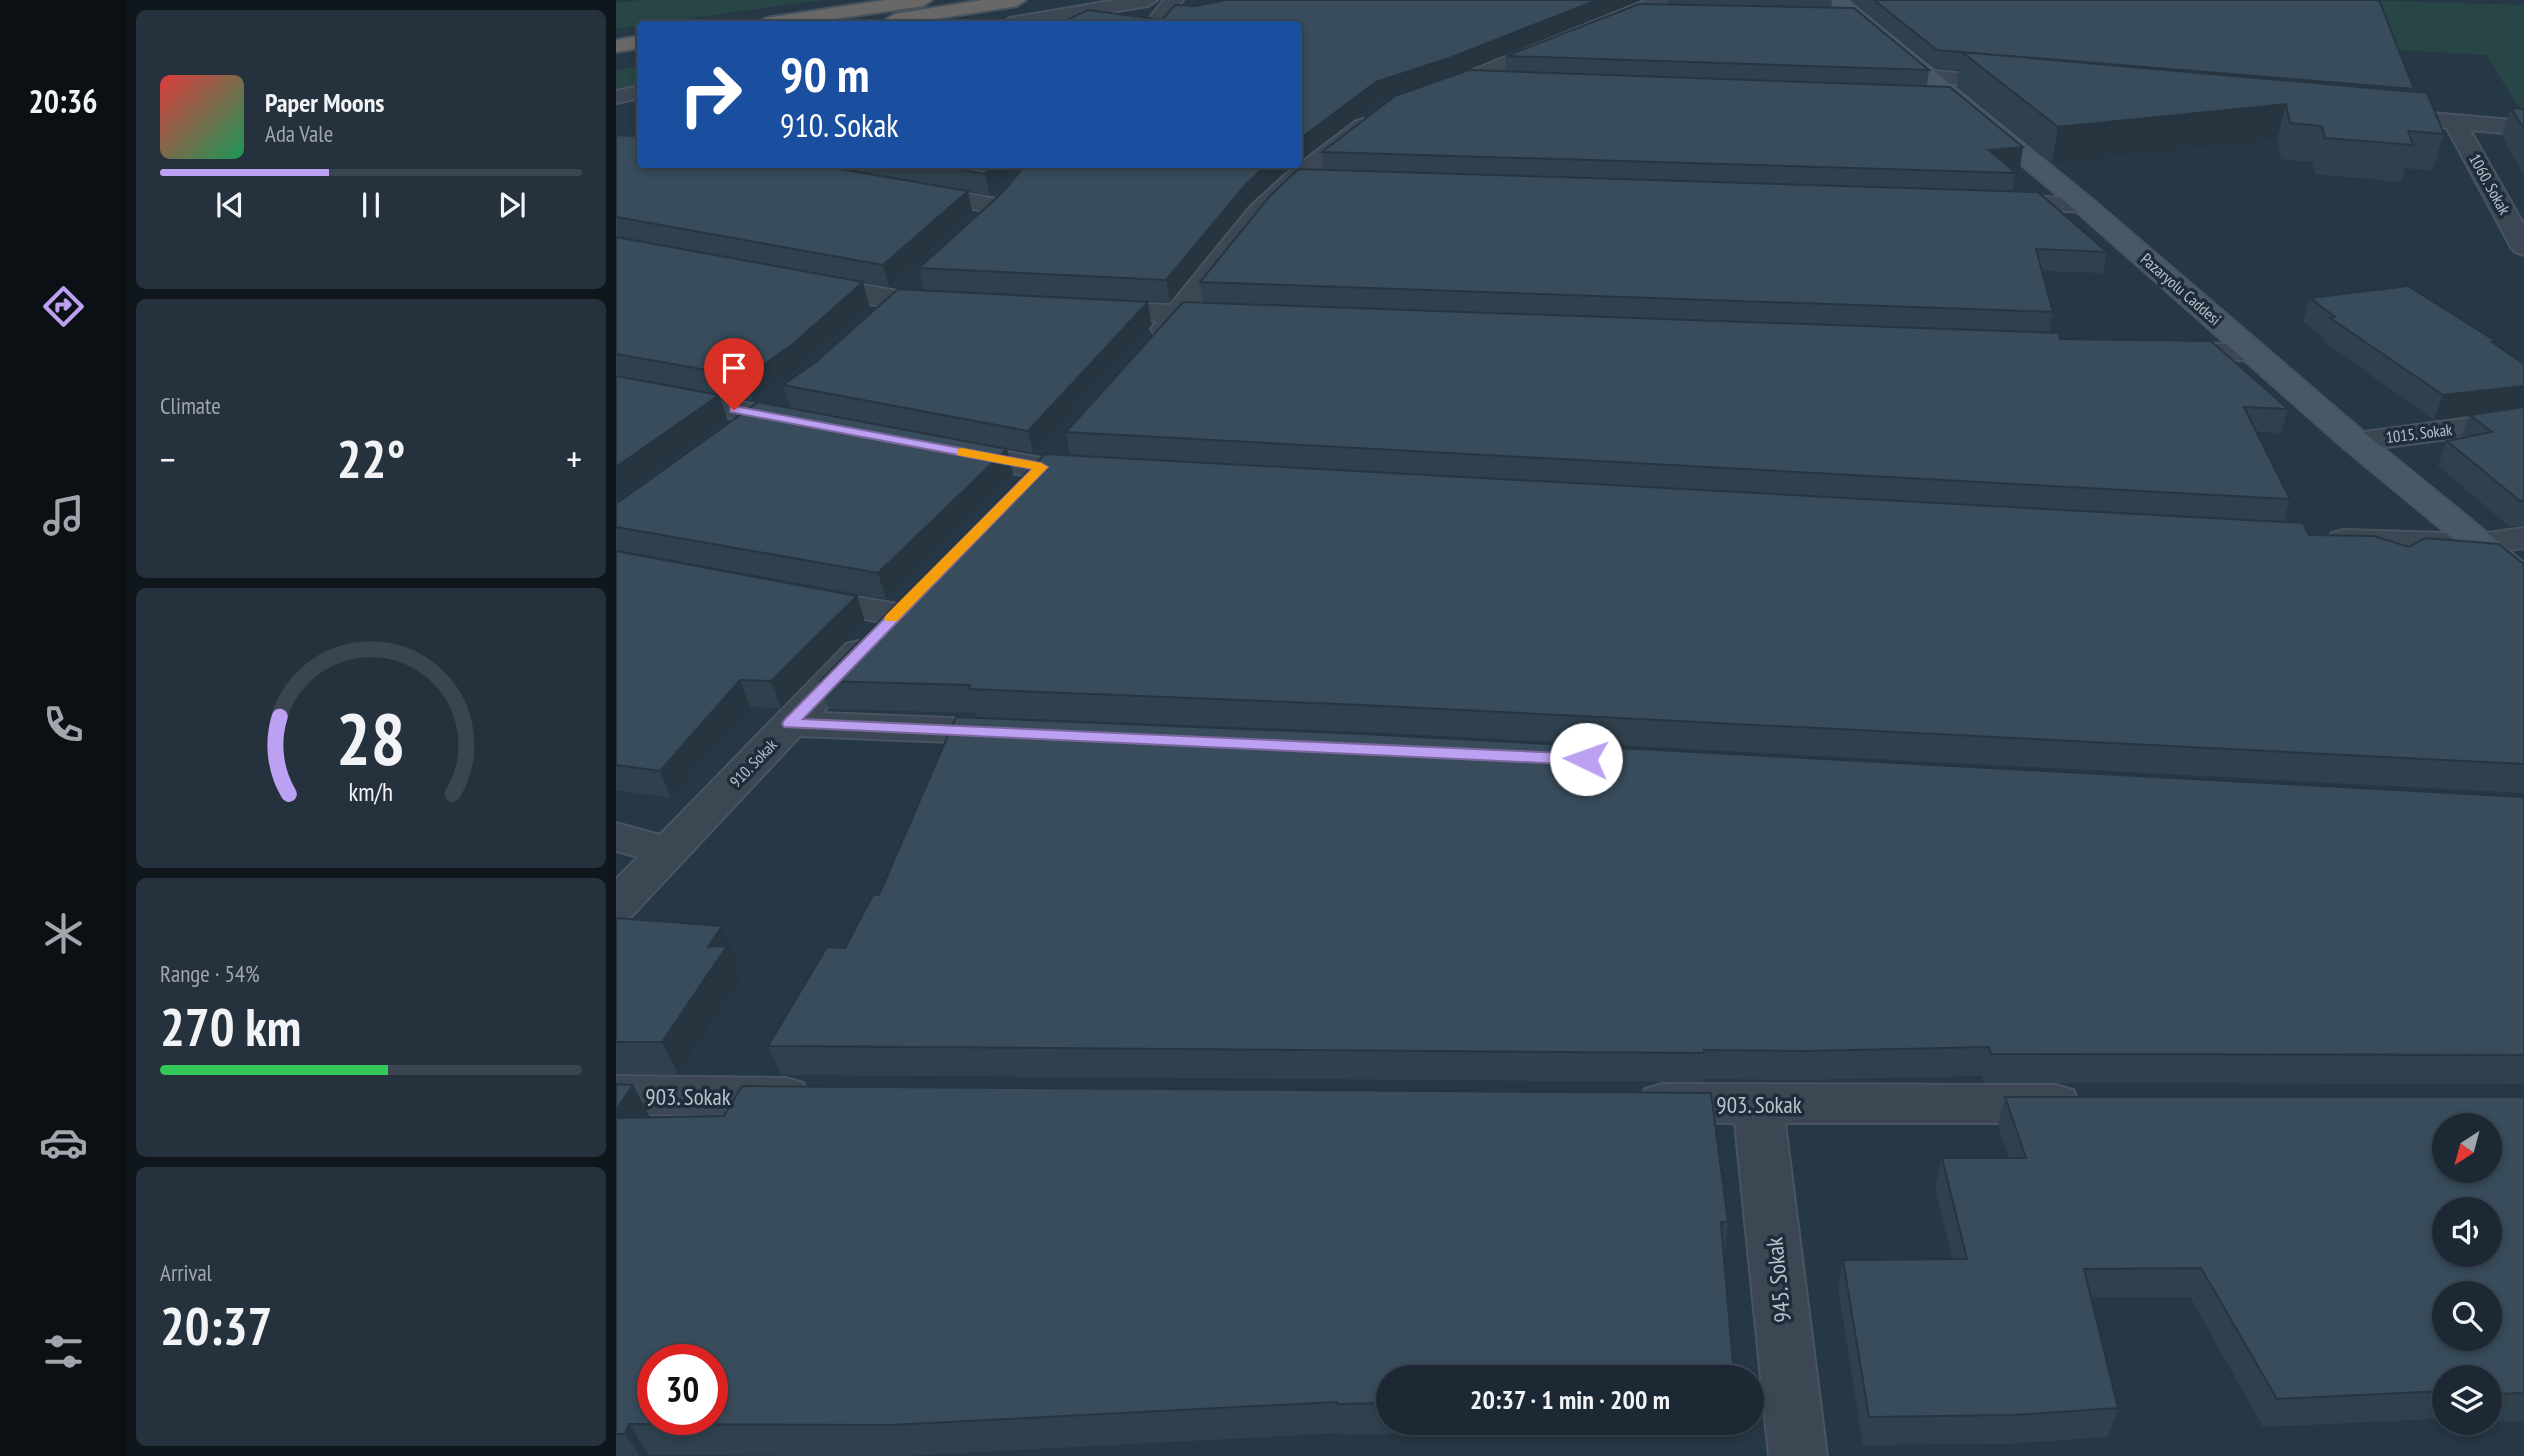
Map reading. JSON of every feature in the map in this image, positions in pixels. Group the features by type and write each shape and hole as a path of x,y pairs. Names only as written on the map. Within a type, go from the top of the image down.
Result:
{"highway":[{"path":"786,21 923,0"},
{"path":"885,21 1017,0"},
{"path":"616,46 637,43"},
{"path":"616,61 637,58"}],"main road":[{"name":"Pazaryolu Caddesi","path":"1839,11 1925,86 1951,97 2084,205 2357,442 2524,580"}],"street":[{"path":"1027,21 1148,0"},
{"path":"1156,21 1174,0"},
{"path":"1151,345 1260,211 1293,180 1399,104 1657,8"},
{"path":"1461,82 1516,83"},
{"path":"1925,86 2038,86"},
{"path":"616,97 637,93"},
{"path":"2358,114 2524,128"},
{"name":"1060. Sokak","path":"2455,122 2524,247"},
{"path":"1293,180 1335,182"},
{"path":"901,190 996,205"},
{"path":"1973,202 2084,205"},
{"path":"868,324 927,271"},
{"path":"790,279 897,299 964,303"},
{"path":"1071,309 1248,316"},
{"path":"2144,349 2254,353"},
{"path":"616,386 825,427"},
{"path":"725,438 790,391"},
{"name":"1015. Sokak","path":"2357,442 2524,420"},
{"path":"1013,495 1069,436"},
{"path":"933,447 1041,467 1110,471"},
{"path":"2318,539 2480,544 2524,538"},
{"name":"910. Sokak","path":"616,906 902,606 776,592"},
{"path":"790,724 1037,734"},
{"path":"616,836 668,851"},
{"name":"903. Sokak","path":"616,1096 823,1097"},
{"name":"903. Sokak","path":"1625,1103 2092,1104"},
{"name":"945. Sokak","path":"1758,1104 1798,1456"}],"green space":[{"path":"641,0 821,0 673,21 637,21 637,26 616,29 616,3"},
{"path":"2364,0 2524,5 2524,116 2486,55 2206,40"},
{"path":"637,66 637,86 616,90 616,70"}],"building":[{"path":"1226,0 1597,0 1452,57 1376,82 1302,137 1302,21 1064,21 1088,10 1162,20 1175,5 1195,6"},
{"path":"1874,0 2379,0 2414,89 1937,50"},
{"path":"1639,4 1854,8 1929,70 1506,56"},
{"path":"1962,52 2427,93 2444,134 2408,131 2413,145 2325,138 2322,126 2290,123 2286,104 2058,127"},
{"path":"1469,70 1950,87 2023,147 1989,150 2016,173 1322,152 1395,96"},
{"path":"2511,108 2524,109 2524,129"},
{"path":"636,126 637,168 834,168 968,191 883,265 616,217 616,135 633,136"},
{"path":"950,168 990,168 985,174"},
{"path":"1023,168 1264,168 1247,183 1166,280 919,268 1003,192"},
{"path":"1298,169 2038,192 2107,252 2036,249 2053,312 1200,282 1269,197"},
{"path":"616,237 863,282 793,344 746,377 616,354"},
{"path":"2408,286 2497,342 2492,342 2524,364 2524,386 2443,395 2330,318 2335,317 2310,298"},
{"path":"898,289 1148,302 1028,431 783,385 817,361"},
{"path":"1183,302 2059,333 2060,339 2211,341 2288,409 2244,407 2290,499 1066,432"},
{"path":"616,376 719,395 616,467"},
{"path":"758,402 1007,449 878,573 616,527 616,502"},
{"path":"2524,407 2524,501 2520,501 2447,441 2492,432 2470,415"},
{"path":"1045,454 2303,523 2309,535 2374,536 2409,547 2425,538 2499,544 2524,563 2524,764 1363,705 968,689 970,685 820,681"},
{"path":"616,551 857,596 771,681 740,680 660,771 616,765"},
{"path":"956,717 1363,734 2524,797 2524,1055 1991,1054 1989,1047 1704,1050 1704,1053 768,1046 827,947 845,948 873,895 879,895"},
{"path":"616,918 722,926 708,947 727,946 662,1042 616,1042"},
{"path":"616,1084 633,1085 616,1110"},
{"path":"742,1086 1711,1093 1728,1222 1721,1222 1733,1365 1376,1365 1376,1403 1337,1402 889,1425 728,1424 728,1344 637,1344 637,1424 629,1424 625,1434 616,1434 616,1118 724,1116"},
{"path":"2005,1097 2524,1097 2524,1393 2502,1394 2502,1365 2432,1365 2432,1392 2277,1399 2201,1268 2084,1269 2118,1408 2014,1415 1869,1417 1843,1260 1967,1259 1942,1158 2026,1158"}],"slow traffic":[{"path":"891,618 1041,467 962,452"}],"route":[{"path":"734,410 1041,467 910,598 790,724 1366,747 1586,759"}]}
